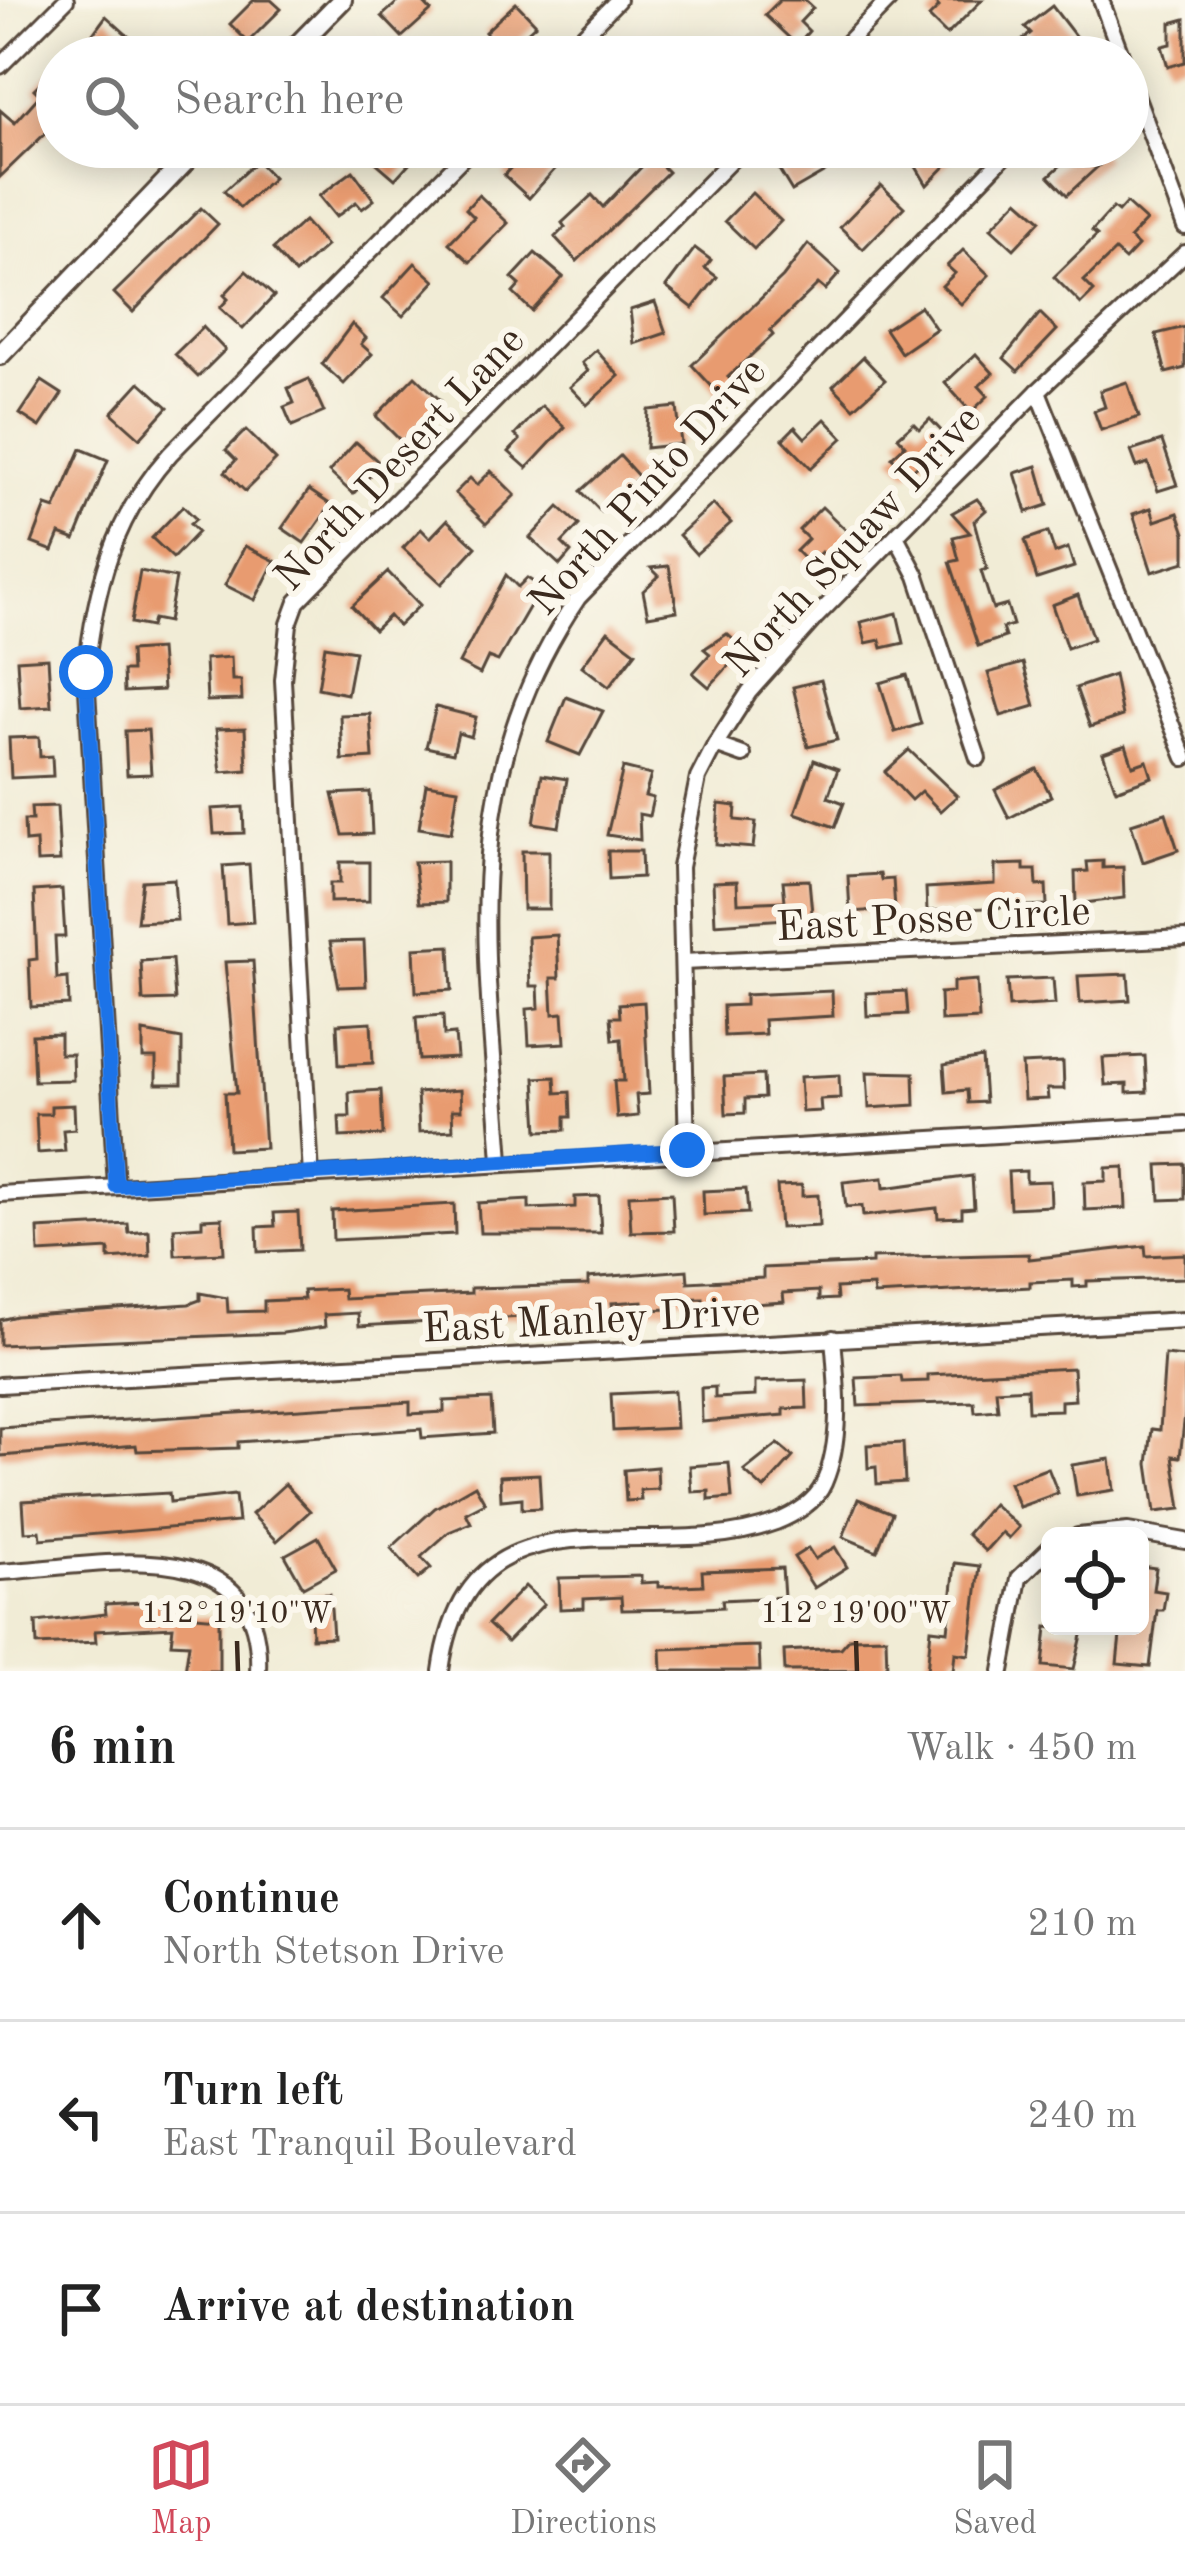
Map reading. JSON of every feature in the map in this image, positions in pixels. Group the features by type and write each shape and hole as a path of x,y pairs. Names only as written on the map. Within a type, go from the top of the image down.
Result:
{"main road":[{"path":"307,36 342,0"},
{"path":"0,356 179,168"}],"street":[{"path":"0,66 66,0"},
{"path":"583,36 618,0"},
{"path":"854,36 889,0"},
{"path":"1101,0 1114,36"},
{"path":"1149,129 1185,226"},
{"path":"116,1186 86,672 94,602 116,532 135,493 170,454 452,168"},
{"name":"North Desert Lane","path":"310,1176 283,680 289,624 297,602 723,168"},
{"name":"North Pinto Drive","path":"501,1161 485,873 492,795 539,656 578,598 993,168"},
{"name":"North Squaw Drive","path":"687,1150 680,867 698,778 715,745 749,692 896,536 1038,391 1185,253"},
{"path":"1038,391 1185,758"},
{"path":"896,536 916,576 978,758"},
{"path":"715,745 743,755"},
{"name":"East Posse Circle","path":"683,962 1185,938"},
{"path":"0,1194 1185,1124"},
{"name":"East Manley Drive","path":"0,1385 1185,1320"},
{"path":"441,1671 457,1606 478,1575 516,1549 557,1541 748,1532 796,1515 823,1487 835,1445 833,1338"},
{"path":"1149,1535 1185,1541"},
{"path":"1002,1671 1019,1578 1041,1557"},
{"path":"0,1572 170,1562 210,1572 235,1592 251,1621 258,1671"}],"building":[{"path":"254,0 271,0 281,9 254,36 242,36 230,24"},
{"path":"400,0 421,0 431,11 403,36 382,16"},
{"path":"780,0 804,0 813,8 800,22 809,31 805,36 787,36 765,15"},
{"path":"933,0 982,0 947,35 929,17 939,7"},
{"path":"516,3 536,24 523,36 485,32"},
{"path":"1052,6 1075,36 1027,36 1031,33 1025,27"},
{"path":"106,16 128,36 91,36"},
{"path":"1185,19 1185,62 1168,67 1162,46 1171,44 1171,23"},
{"path":"36,99 36,142 0,177 0,110 15,123"},
{"path":"249,168 264,168 273,178 240,208 224,191"},
{"path":"382,168 405,168 395,179"},
{"path":"510,168 556,168 529,198 504,175"},
{"path":"640,168 668,172 577,261 555,237 565,227 562,223 592,195 603,207"},
{"path":"778,168 822,168 825,172 792,191"},
{"path":"917,168 944,168 927,185"},
{"path":"1058,168 1096,168 1067,195 1049,176"},
{"path":"353,171 374,200 362,209 356,202 336,217 319,196"},
{"path":"881,185 904,207 863,249 840,227"},
{"path":"752,193 781,221 754,249 725,221"},
{"path":"479,195 508,223 470,262 449,243 474,217 466,209"},
{"path":"1018,200 1041,220 1014,249 991,228"},
{"path":"1126,203 1146,221 1130,238 1138,246 1125,260 1115,251 1084,281 1094,291 1081,304 1054,277 1097,235 1092,231 1113,208 1118,212"},
{"path":"201,208 218,224 133,312 114,293"},
{"path":"304,221 326,246 295,274 273,249"},
{"path":"808,244 840,273 825,290 818,284 770,331 773,335 728,377 733,382 720,395 692,365 783,277"},
{"path":"695,248 711,260 705,268 717,277 693,308 666,287"},
{"path":"963,250 989,275 961,304 942,286 955,273 947,266"},
{"path":"535,253 563,277 532,311 513,293 520,285 512,278"},
{"path":"415,263 435,281 403,316 383,298"},
{"path":"246,271 274,296 243,329 220,308 228,299 224,295"},
{"path":"655,302 666,333 634,344 630,310"},
{"path":"920,306 936,329 901,353 885,329"},
{"path":"1040,313 1057,330 1018,371 1004,358"},
{"path":"352,324 366,338 361,344 372,354 344,384 322,364"},
{"path":"203,327 225,350 198,377 175,354"},
{"path":"1185,327 1185,368 1166,373 1156,334"},
{"path":"596,350 619,376 587,405 570,387 588,371 582,363"},
{"path":"976,354 993,373 979,386 988,396 971,412 945,383"},
{"path":"863,357 885,380 854,408 833,386"},
{"path":"415,376 441,401 402,442 376,416"},
{"path":"309,379 324,412 292,426 284,407 294,403 288,388"},
{"path":"42,381 62,394 40,427 20,414"},
{"path":"140,382 168,407 140,438 112,413"},
{"path":"1127,382 1139,417 1101,430 1094,411 1105,407 1100,391"},
{"path":"542,406 565,427 527,468 509,452 520,440 515,435"},
{"path":"677,407 681,444 646,448 648,410"},
{"path":"825,419 843,438 811,468 783,439 795,427 805,438"},
{"path":"930,419 948,438 908,474 892,457 905,445 898,437 914,423 920,429"},
{"path":"246,430 276,460 245,491 225,472 236,460 226,450"},
{"path":"1162,441 1177,485 1158,491 1148,463 1137,467 1131,451"},
{"path":"356,442 381,464 353,494 329,472"},
{"path":"81,449 108,460 75,540 60,534 53,551 32,543 46,506 55,509"},
{"path":"620,456 639,477 601,512 581,491"},
{"path":"1037,466 1048,505 1027,512 1015,473"},
{"path":"491,471 515,495 486,524 455,493 470,478 477,485"},
{"path":"309,490 331,505 304,543 282,528"},
{"path":"977,499 986,510 974,521 987,569 981,571 993,609 1007,605 1013,625 1002,628 1005,637 978,646 950,562 959,560 953,537 970,533 952,513"},
{"path":"713,504 731,523 696,554 679,535"},
{"path":"183,506 196,519 190,524 198,532 173,558 152,538"},
{"path":"559,507 579,525 562,543 571,552 560,565 530,538"},
{"path":"822,507 852,536 829,560 821,552 809,564 796,551 808,539 799,530"},
{"path":"1151,508 1155,521 1178,513 1185,533 1185,562 1152,572 1133,514"},
{"path":"447,520 476,547 442,584 403,548 421,529 430,538"},
{"path":"1048,532 1055,553 1068,548 1074,567 1037,579 1025,540"},
{"path":"245,546 275,561 255,600 225,585"},
{"path":"669,566 677,611 648,616 643,591 659,576 651,568"},
{"path":"140,571 176,578 168,622 153,619 151,627 131,623"},
{"path":"388,572 420,605 398,626 389,616 374,630 352,606"},
{"path":"506,575 518,587 527,578 541,587 498,661 488,657 480,674 459,663"},
{"path":"1078,595 1093,639 1067,648 1052,605"},
{"path":"897,613 904,643 882,648 880,640 866,643 861,622"},
{"path":"608,631 636,652 609,687 582,666"},
{"path":"727,634 744,649 709,687 693,673 710,654 704,649"},
{"path":"325,646 355,651 347,694 318,688"},
{"path":"160,649 163,690 124,692 123,671 131,671 130,651"},
{"path":"231,657 232,680 241,680 242,700 207,701 205,659"},
{"path":"48,658 51,706 20,708 17,660"},
{"path":"1023,663 1035,706 1001,716 988,673"},
{"path":"907,675 921,724 895,732 880,683"},
{"path":"1114,675 1122,716 1090,727 1076,688"},
{"path":"821,680 837,740 808,747 793,687"},
{"path":"566,697 603,711 580,755 548,742"},
{"path":"436,707 476,717 471,737 458,733 453,753 426,747"},
{"path":"370,714 373,758 342,760 340,715"},
{"path":"245,728 247,770 221,772 216,729"},
{"path":"148,730 151,774 127,775 125,731"},
{"path":"39,737 40,757 52,756 53,776 11,778 9,738"},
{"path":"1126,745 1133,766 1147,761 1152,777 1116,790 1103,753"},
{"path":"909,750 957,796 940,811 921,791 911,800 885,772"},
{"path":"814,760 838,769 828,797 844,803 835,827 795,813"},
{"path":"623,768 651,775 645,796 653,798 649,816 639,814 640,840 607,835"},
{"path":"1037,769 1051,796 1009,818 995,790"},
{"path":"542,775 567,779 559,827 534,823"},
{"path":"426,784 458,789 451,833 419,828"},
{"path":"370,792 372,834 343,835 333,794"},
{"path":"719,804 736,806 735,820 756,822 753,848 716,845"},
{"path":"57,806 60,861 37,862 36,841 25,842 24,820 32,820 31,807"},
{"path":"243,807 244,833 214,834 212,809"},
{"path":"1166,813 1178,850 1143,862 1131,824"},
{"path":"522,851 549,851 549,909 523,909"},
{"path":"608,851 641,851 642,877 609,879"},
{"path":"446,861 446,902 419,903 414,862"},
{"path":"1103,861 1103,868 1123,867 1124,898 1076,904 1075,872 1088,871 1087,862"},
{"path":"340,862 369,862 369,901 330,902 330,883 340,883"},
{"path":"249,864 253,922 227,924 223,866"},
{"path":"1024,864 1024,870 1036,870 1037,886 1046,885 1047,905 927,911 926,888 995,884 995,865"},
{"path":"880,874 881,880 893,879 895,909 850,912 848,876"},
{"path":"174,879 177,920 137,922 142,881"},
{"path":"809,880 813,924 786,925 786,919 715,924 713,882 737,881 738,903 785,901 783,881"},
{"path":"62,889 65,937 55,937 57,979 68,978 69,1005 31,1007 29,960 37,959 34,891"},
{"path":"557,935 559,978 551,978 553,1014 563,1013 565,1043 529,1045 527,1009 539,1008 538,986 530,986 528,937"},
{"path":"364,941 366,986 339,987 330,942"},
{"path":"450,946 452,990 416,992 414,948"},
{"path":"172,959 175,1000 143,1001 141,961"},
{"path":"253,961 265,1148 228,1150 225,1093 237,1093 225,962"},
{"path":"1128,974 1130,1000 1080,1003 1078,976"},
{"path":"1053,978 1055,1004 1009,1007 1007,980"},
{"path":"977,980 979,1019 941,1021 940,993 953,992 953,982"},
{"path":"832,991 833,1016 764,1020 765,1034 724,1036 723,1006 745,1005 745,995"},
{"path":"906,991 908,1014 867,1016 866,993"},
{"path":"644,1002 649,1094 636,1095 638,1116 617,1118 614,1081 624,1081 621,1039 613,1040 611,1017 620,1017 619,1004"},
{"path":"443,1015 444,1035 455,1034 457,1058 419,1060 416,1017"},
{"path":"371,1022 373,1063 339,1065 337,1024"},
{"path":"143,1032 182,1039 182,1084 156,1084 156,1058 143,1058"},
{"path":"60,1034 60,1054 72,1054 73,1080 34,1081 32,1035"},
{"path":"1145,1056 1147,1092 1127,1093 1127,1084 1105,1085 1103,1058"},
{"path":"982,1058 985,1102 968,1103 967,1090 946,1092 944,1065"},
{"path":"1063,1062 1064,1089 1047,1089 1048,1099 1024,1100 1022,1064"},
{"path":"867,1072 914,1073 915,1105 869,1108"},
{"path":"763,1075 764,1098 745,1099 745,1113 726,1114 724,1077"},
{"path":"839,1075 840,1098 820,1099 821,1111 802,1112 800,1077"},
{"path":"555,1077 556,1093 570,1092 571,1117 565,1117 565,1130 538,1131 535,1078"},
{"path":"381,1090 383,1135 340,1137 339,1117 350,1117 349,1092"},
{"path":"460,1090 461,1110 452,1110 453,1130 419,1132 417,1093"},
{"path":"74,1105 75,1129 63,1130 65,1151 38,1153 36,1114 51,1114 51,1106"},
{"path":"1185,1164 1185,1199 1160,1200 1158,1165"},
{"path":"1124,1167 1126,1208 1085,1210 1084,1182 1106,1181 1106,1168"},
{"path":"1026,1171 1026,1182 1050,1181 1051,1206 1010,1208 1008,1172"},
{"path":"972,1176 974,1208 962,1209 962,1217 938,1218 937,1208 863,1216 862,1206 846,1207 843,1182 883,1178 884,1188"},
{"path":"802,1185 802,1196 818,1195 819,1226 780,1228 777,1186"},
{"path":"746,1189 748,1213 704,1215 703,1191"},
{"path":"672,1193 674,1231 631,1232 629,1195"},
{"path":"599,1196 601,1233 480,1233 478,1203 529,1200 529,1209 575,1207 575,1197"},
{"path":"454,1204 455,1234 333,1240 332,1211"},
{"path":"298,1212 300,1250 258,1252 257,1227 275,1226 274,1213"},
{"path":"222,1218 224,1253 175,1255 174,1228 202,1226 202,1219"},
{"path":"128,1224 129,1233 149,1231 150,1256 109,1259 109,1249 39,1253 38,1229"},
{"path":"1145,1246 1146,1256 1185,1254 1185,1278 1087,1281 1087,1286 1073,1287 1073,1280 1030,1282 1030,1287 874,1295 873,1286 836,1288 837,1299 819,1300 819,1291 783,1293 784,1302 703,1307 703,1298 671,1299 672,1309 644,1310 643,1301 612,1303 613,1312 359,1326 358,1313 324,1315 325,1327 283,1333 0,1345 0,1320 189,1304 200,1300 200,1293 227,1298 228,1312 264,1311 264,1301 304,1299 303,1291 343,1289 344,1299 471,1293 471,1288 588,1285 588,1278 687,1270 688,1282 763,1278 763,1268 872,1263 872,1258 1029,1254 1029,1259"},
{"path":"1165,1355 1185,1357 1180,1457 1173,1456 1181,1509 1155,1512 1148,1464 1152,1429 1160,1430"},
{"path":"1073,1368 1075,1400 1061,1401 1061,1410 1028,1411 1027,1388 996,1390 998,1410 975,1412 974,1402 858,1406 856,1378 901,1376 902,1382 928,1381 928,1375"},
{"path":"806,1380 807,1408 784,1409 784,1415 702,1422 701,1388 715,1387 715,1398 755,1396 755,1382"},
{"path":"674,1391 676,1428 613,1431 611,1394"},
{"path":"491,1399 493,1433 422,1438 421,1429 238,1442 238,1448 137,1451 136,1445 0,1456 0,1428 410,1402 410,1414 444,1412 444,1401"},
{"path":"903,1443 905,1482 877,1484 876,1467 868,1468 867,1445"},
{"path":"778,1444 793,1457 764,1489 744,1471"},
{"path":"1110,1459 1114,1490 1077,1496 1072,1465"},
{"path":"729,1463 732,1498 709,1500 709,1491 692,1492 690,1466"},
{"path":"657,1467 658,1489 640,1490 641,1500 626,1501 624,1470"},
{"path":"1048,1468 1058,1493 1019,1507 1009,1483"},
{"path":"539,1474 541,1508 522,1509 522,1498 501,1500 500,1476"},
{"path":"285,1484 310,1511 277,1541 252,1514"},
{"path":"475,1485 485,1503 466,1513 471,1523 449,1532 421,1557 431,1568 418,1579 391,1548 435,1508"},
{"path":"169,1493 170,1502 235,1495 238,1522 41,1539 40,1531 25,1532 23,1501"},
{"path":"858,1499 892,1513 877,1551 843,1537"},
{"path":"993,1504 1019,1527 1009,1538 1002,1532 985,1551 967,1534"},
{"path":"318,1537 336,1569 303,1587 285,1555"},
{"path":"835,1547 847,1567 814,1588 794,1557 808,1548 815,1559"},
{"path":"955,1563 980,1566 969,1655 955,1653 953,1671 927,1671 931,1629 948,1631"},
{"path":"1149,1567 1156,1568 1153,1590 1166,1592 1163,1610 1157,1610 1150,1667 1117,1664 1120,1635 1149,1635"},
{"path":"782,1568 784,1597 722,1600 723,1607 622,1610 621,1597 584,1599 584,1608 560,1609 559,1578 641,1576 641,1583 658,1582 658,1587 703,1585 702,1571"},
{"path":"525,1586 544,1604 507,1642 488,1624"},
{"path":"330,1594 333,1637 312,1638 310,1595"},
{"path":"162,1601 163,1613 219,1618 219,1671 185,1671 189,1644 171,1643 173,1627 95,1631 96,1642 37,1645 36,1622 106,1614 105,1604"},
{"path":"1046,1635 1082,1635 1074,1669 1043,1666"},
{"path":"886,1637 887,1670 785,1671 784,1651 841,1648 850,1638"},
{"path":"759,1646 760,1671 662,1671 661,1649"}],"route":[{"path":"86,672 116,1186 687,1150"}]}
